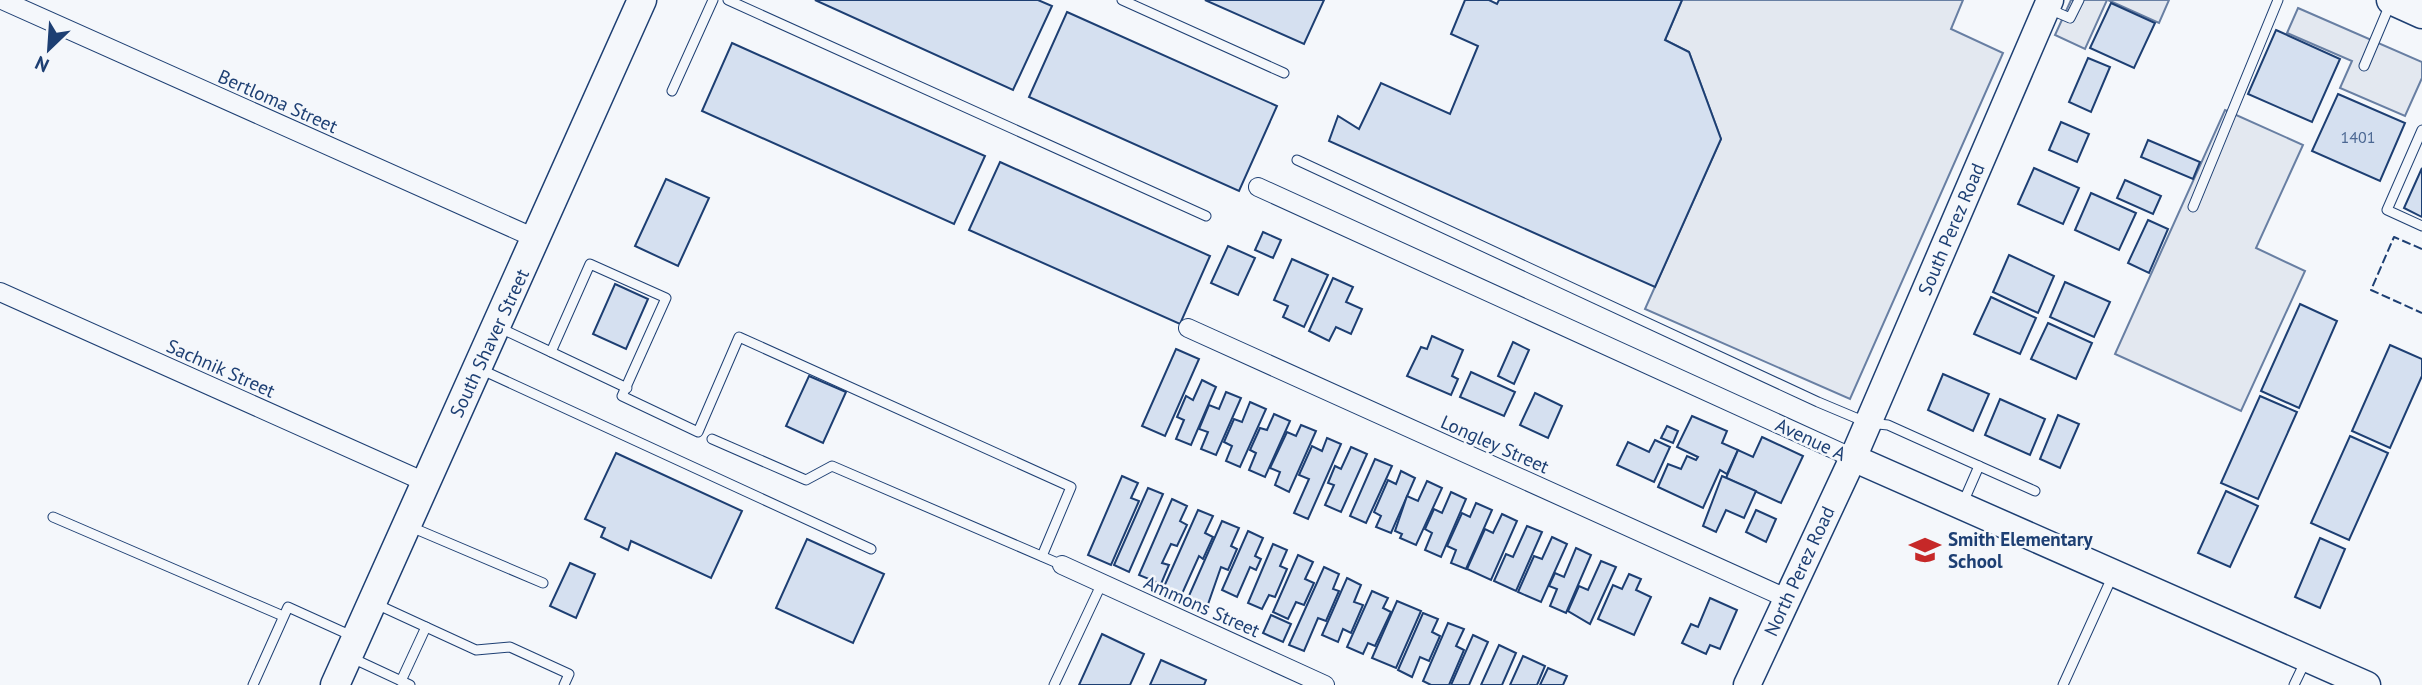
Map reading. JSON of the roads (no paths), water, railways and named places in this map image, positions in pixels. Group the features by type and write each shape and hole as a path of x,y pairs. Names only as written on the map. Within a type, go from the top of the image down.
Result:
{"main road":[{"path":"2391,0 2422,14"},
{"name":"South Shaver Street","path":"335,685 537,239 638,1"}],"street":[{"name":"Bertloma Street","path":"2,0 537,239"},
{"name":"South Perez Road","path":"1853,458 2048,4"},
{"name":"Avenue A","path":"1258,187 1853,458 2367,685"},
{"name":"Sachnik Street","path":"0,292 425,482"},
{"name":"Longley Street","path":"1188,328 1786,598"},
{"name":"North Perez Road","path":"1748,685 1853,458"},
{"name":"Ammons Street","path":"1062,565 1325,685"}],"lane":[{"path":"672,92 713,0"},
{"path":"728,0 1206,216"},
{"path":"1122,0 1284,73"},
{"path":"2048,4 2070,18 2079,0"},
{"path":"2193,207 2278,0"},
{"path":"2364,66 2391,0"},
{"path":"2422,130 2386,210 2422,226"},
{"path":"1297,160 1668,334 1868,423 1888,425 2035,491"},
{"path":"551,352 590,264 666,298 622,396 698,432 738,337 1072,487 1042,556"},
{"path":"496,327 627,388"},
{"path":"478,368 871,550"},
{"path":"712,439 806,480 832,466 1062,565"},
{"path":"1962,506 1979,466"},
{"path":"53,517 283,616"},
{"path":"406,525 543,583"},
{"path":"2063,685 2113,573"},
{"path":"1054,685 1102,583"},
{"path":"372,602 476,650 510,647 569,674 564,685"},
{"path":"253,685 288,607 406,683 426,627"},
{"path":"2294,685 2306,658"}],"place":[{"name":"Smith Elementary School","path":"1925,550"}]}
